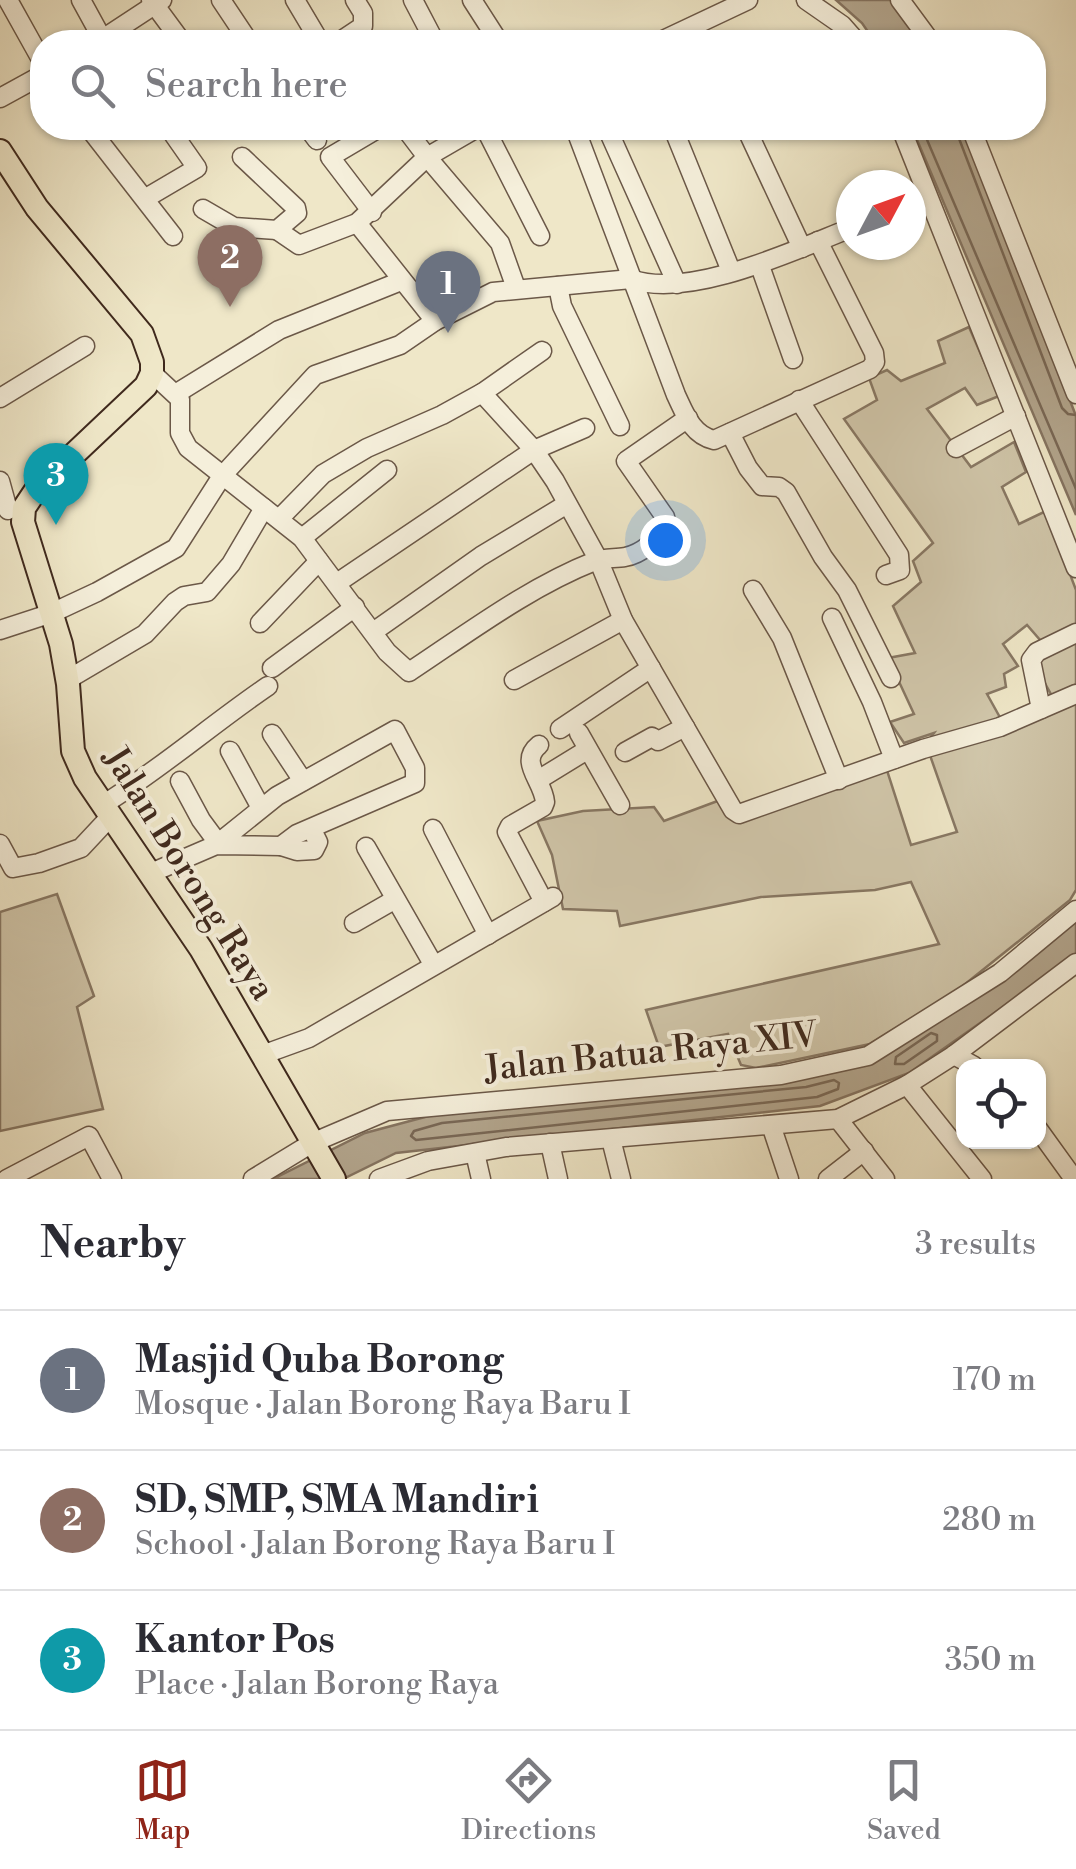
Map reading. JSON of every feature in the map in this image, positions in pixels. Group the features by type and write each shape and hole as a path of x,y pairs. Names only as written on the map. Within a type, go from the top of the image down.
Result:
{"main road":[{"path":"0,151 37,208 142,334 152,373 141,391 11,510"},
{"name":"Jalan Borong Raya","path":"11,510 24,522 52,613 68,680 73,751 85,778 201,949 334,1179"}],"street":[{"path":"8,0 30,39"},
{"path":"81,0 96,30"},
{"path":"221,0 240,30"},
{"path":"295,0 313,30"},
{"path":"355,0 364,14 363,26 357,30"},
{"path":"413,0 429,30"},
{"path":"472,0 491,30"},
{"path":"684,30 748,0"},
{"path":"806,0 846,30"},
{"path":"900,0 922,30"},
{"path":"118,30 156,1 174,30"},
{"path":"0,98 30,81"},
{"path":"99,140 173,236"},
{"path":"146,198 197,168 177,140"},
{"path":"357,140 330,156 401,280 435,321"},
{"path":"415,140 500,243 516,288"},
{"path":"203,209 234,227 277,230 292,242 305,244 365,218 427,157 456,140"},
{"path":"481,140 540,236"},
{"path":"579,140 688,418 707,440 870,369 875,362 874,353 753,140"},
{"path":"612,140 677,284"},
{"path":"678,140 731,270"},
{"path":"904,140 911,170"},
{"path":"976,140 1076,394"},
{"path":"242,156 296,208 296,213 277,230"},
{"path":"926,217 1016,416 1076,568"},
{"path":"0,630 52,613 176,548 222,476 315,375 400,345 435,321 493,292 631,279 648,286 677,284 760,266 836,234"},
{"path":"760,266 793,359"},
{"path":"177,393 280,330 401,280"},
{"path":"558,286 562,306 620,426"},
{"path":"0,398 85,346"},
{"path":"68,680 128,647 184,596 207,592 271,513 323,474 367,448 442,416 542,351"},
{"path":"152,373 177,393 182,404 182,439 222,476 302,538 372,632 409,672 549,583 598,559 626,557 641,551 668,526 626,461 688,418"},
{"path":"482,393 534,450 567,504 598,559 623,620 733,810 739,814 1000,728 1076,694"},
{"path":"799,400 899,555 900,570 886,575"},
{"path":"956,448 1016,416"},
{"path":"337,584 534,450 585,428"},
{"path":"730,433 762,486 779,486 786,492 847,590 891,678"},
{"path":"302,538 386,470"},
{"path":"0,481 11,510"},
{"path":"372,632 481,556 567,504"},
{"path":"260,623 320,561"},
{"path":"753,590 782,638 839,780"},
{"path":"0,844 12,868 39,864 87,844 107,811 133,786 355,607"},
{"path":"832,618 872,702 894,760"},
{"path":"514,680 623,620"},
{"path":"1041,710 1032,660 1037,652 1076,633"},
{"path":"538,780 575,737 651,668"},
{"path":"624,752 646,738 659,741 685,726"},
{"path":"151,872 217,844 261,808 303,781 395,730 417,775 415,783 406,788 312,830 318,842 314,850 297,852 281,846 217,844"},
{"path":"272,734 303,781"},
{"path":"575,737 620,805"},
{"path":"262,1055 309,1038 548,899 506,832 543,808 546,795 528,761 530,752 539,745"},
{"path":"230,751 261,808"},
{"path":"180,781 217,844"},
{"path":"432,829 488,935"},
{"path":"366,848 434,964"},
{"path":"354,922 394,900"},
{"name":"Jalan Batua Raya XIV","path":"253,1179 387,1111 781,1076 868,1056 1000,972 1076,910"},
{"path":"379,1179 428,1161 550,1143 838,1119 906,1085 954,1055 1076,963"},
{"path":"954,1055 961,1059"},
{"path":"906,1085 982,1179"},
{"path":"838,1119 885,1179"},
{"path":"771,1125 789,1179"},
{"path":"7,1179 88,1137 112,1179"},
{"path":"611,1140 621,1179"},
{"path":"1046,1141 1074,1179"},
{"path":"550,1143 558,1179"},
{"path":"40,1176 95,1145"},
{"path":"828,1179 864,1152"},
{"path":"475,1153 481,1179"}],"shaded area":[{"path":"969,327 999,396 977,405 965,388 927,409 971,467 1014,442 1026,472 1002,487 1019,524 1046,511 1076,590 1076,684 1052,696 1031,658 1047,648 1027,625 1003,644 1018,666 1004,674 1006,687 987,694 1002,721 1076,695 1076,890 1070,900 959,989 870,1044 756,1068 741,1065 728,1034 659,1047 646,1010 939,944 911,882 875,890 761,897 620,926 617,911 563,909 552,855 537,821 583,811 654,807 664,821 723,799 741,812 883,758 911,845 957,832 926,744 934,733 904,743 890,722 914,714 888,658 915,653 893,606 921,582 913,561 933,543 844,419 877,400 869,378 887,370 901,381 945,363 938,341"},
{"path":"57,894 94,996 77,1007 103,1109 0,1131 0,912"}],"water":[{"path":"836,0 893,0 917,30 867,30"},
{"path":"917,140 969,140 1076,416 1076,515"},
{"path":"1076,917 1076,954 1064,964 909,1073 820,1106 396,1153 343,1179 273,1179 365,1133 440,1113 873,1060"}],"place":[{"name":"SD, SMP, SMA Mandiri","path":"230,307"},
{"name":"Masjid Quba Borong","path":"448,333"},
{"name":"Kantor Pos","path":"56,525"}]}
